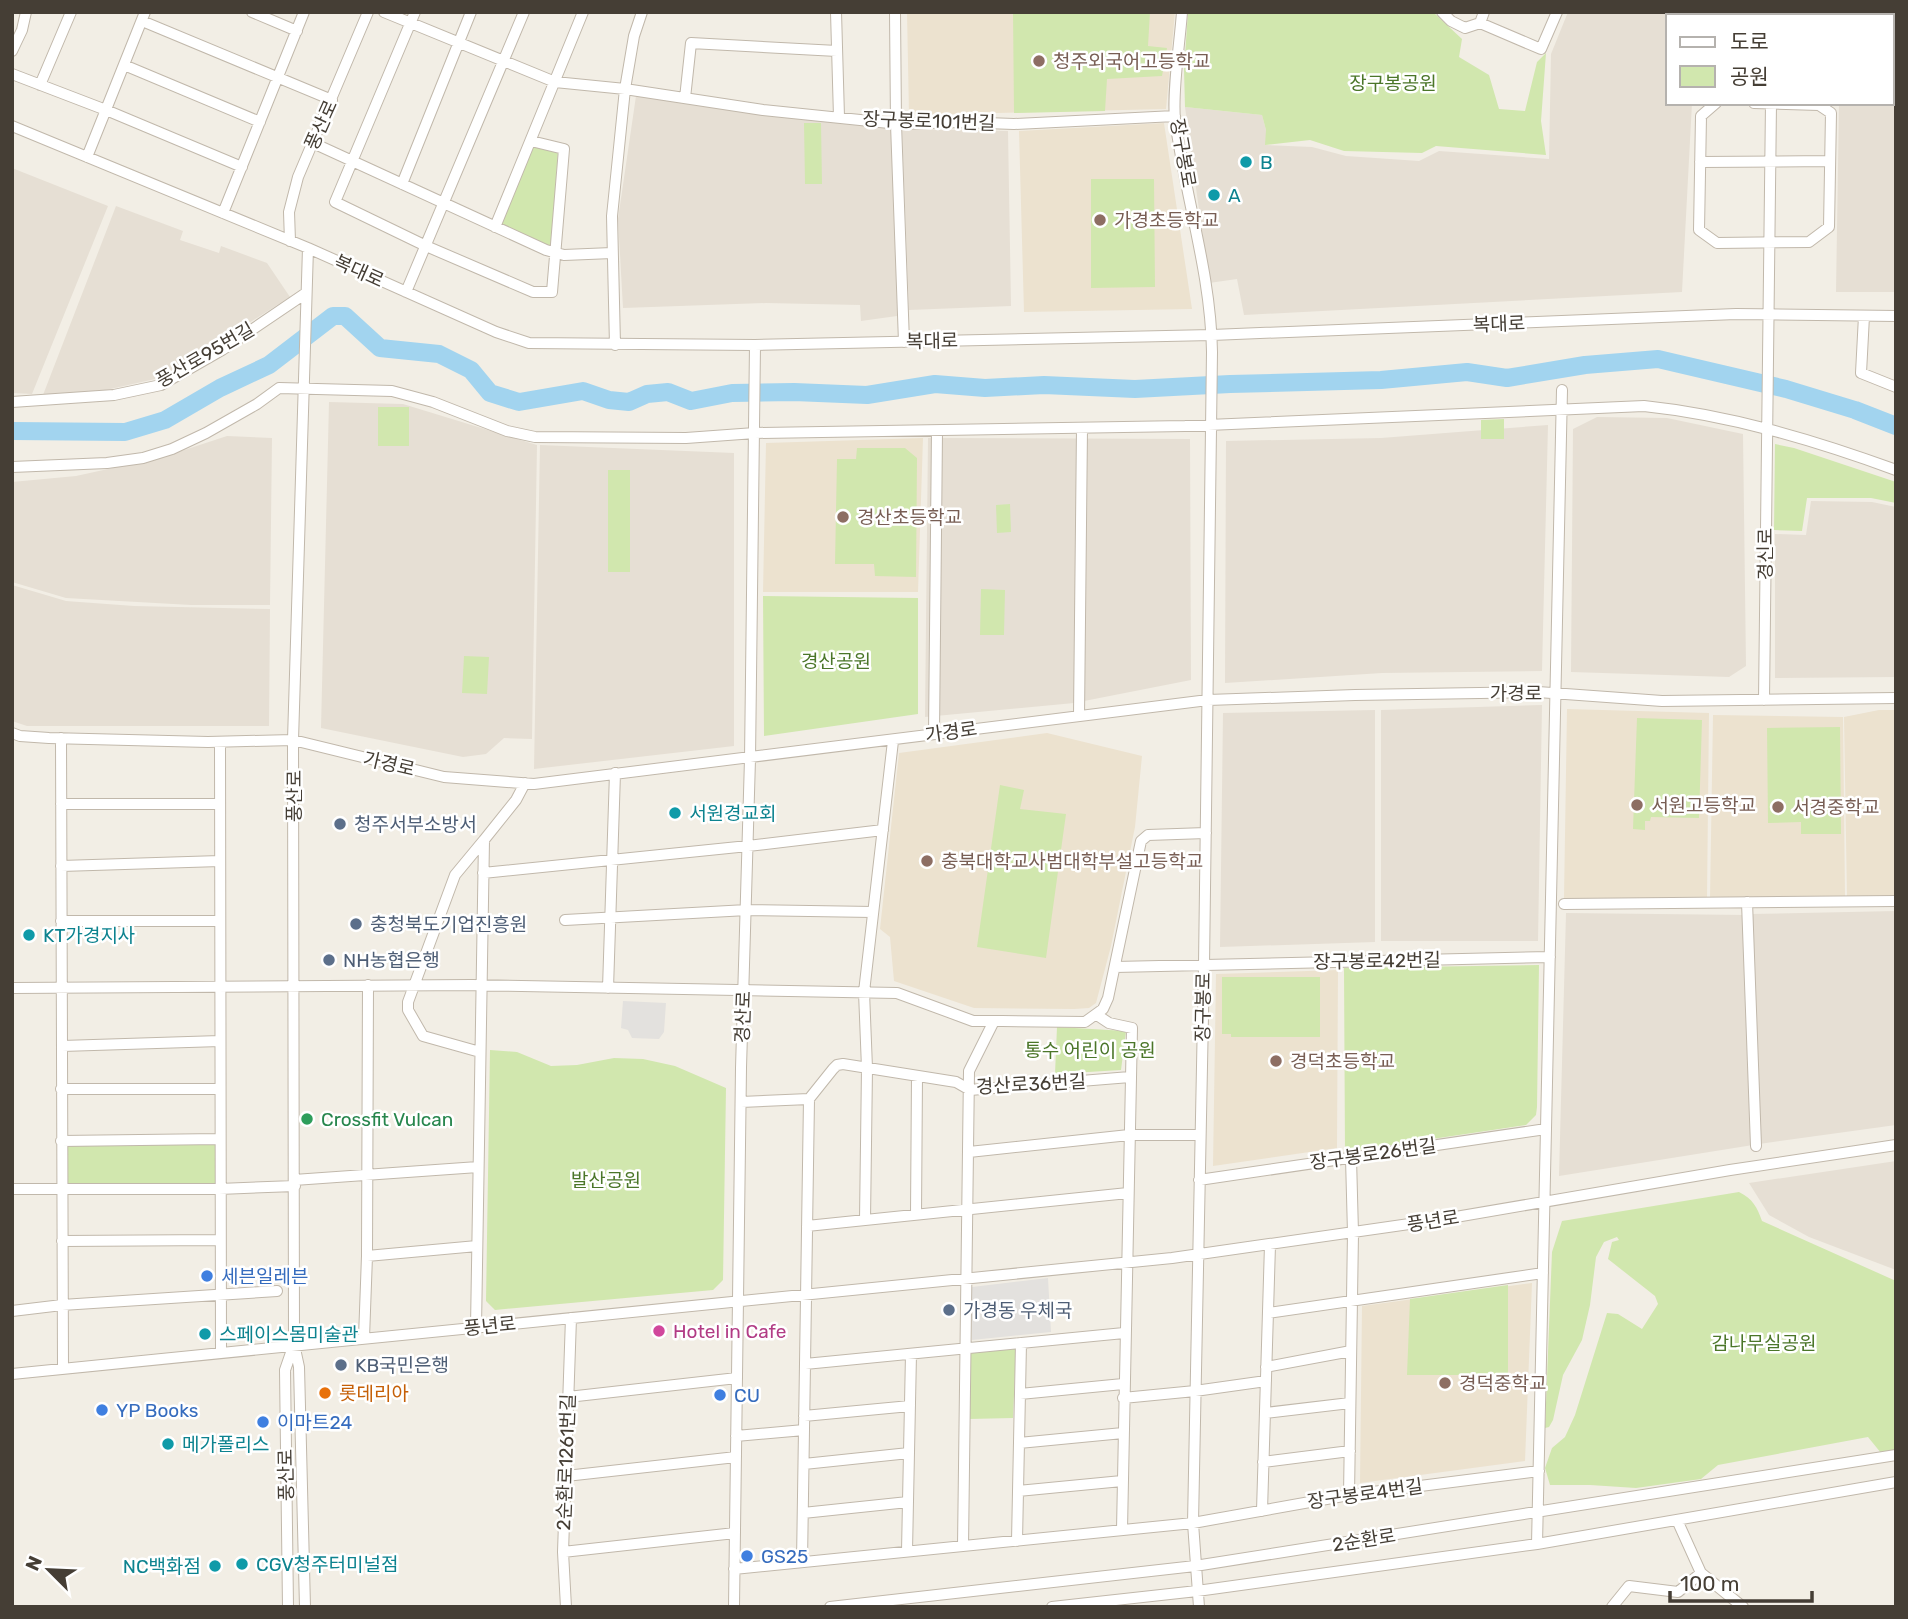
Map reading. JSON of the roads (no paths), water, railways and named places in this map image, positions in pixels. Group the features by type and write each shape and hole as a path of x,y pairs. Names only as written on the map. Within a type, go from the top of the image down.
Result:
{"street":[{"path":"12,51 15,36 22,30 26,12"},
{"path":"40,85 71,12"},
{"path":"252,12 297,31"},
{"path":"223,213 304,12"},
{"name":"풍산로","path":"290,241 289,212 298,177 368,12"},
{"name":"장구봉로101번길","path":"384,12 555,82 625,89 763,110 896,124 1014,124 1175,116"},
{"path":"415,12 335,202 426,246 533,292 552,292 564,149 531,141"},
{"path":"402,184 471,12"},
{"path":"406,292 524,12"},
{"path":"615,345 612,216 625,89 634,36 642,12"},
{"path":"836,12 839,117"},
{"path":"895,12 904,342"},
{"name":"장구봉로","path":"1182,12 1175,116 1212,335 1204,965 1192,1523 1199,1607"},
{"path":"1442,12 1451,21 1465,28 1482,18 1541,49 1557,12"},
{"path":"495,227 581,16"},
{"path":"87,157 143,17 332,100"},
{"path":"685,98 691,43 837,51"},
{"path":"124,65 260,122"},
{"path":"12,74 242,167"},
{"path":"1714,105 1701,116 1699,230 1717,243 1809,242 1829,227 1831,113 1819,105"},
{"path":"1766,315 1770,105"},
{"name":"복대로","path":"12,126 529,343 755,345 1212,335 1766,315 1896,316"},
{"path":"313,143 555,254 612,253"},
{"path":"1700,162 1830,162"},
{"name":"풍산로","path":"305,1607 299,1367 294,1345 293,740 308,248"},
{"name":"풍산로95번길","path":"12,402 114,395 161,385 306,298"},
{"name":"경신로","path":"1764,700 1766,315"},
{"path":"1864,316 1861,373 1896,387"},
{"name":"경산로","path":"734,1607 755,345"},
{"path":"12,467 107,463 143,458 172,449 206,433 279,388 304,388 392,391 412,395 507,431 535,438 686,438 755,430 937,431 1082,428 1644,406 1680,410 1766,428 1896,470"},
{"path":"1537,1544 1562,390"},
{"path":"1079,716 1082,428"},
{"path":"934,734 937,431"},
{"name":"가경로","path":"12,733 20,736 61,738 220,742 293,740 444,776 534,784 1208,700 1355,695 1555,694 1662,701 1896,698"},
{"path":"61,738 61,1189 64,1368"},
{"path":"865,1220 867,1068 864,992 893,741"},
{"path":"220,742 221,1352"},
{"path":"608,988 615,773"},
{"path":"480,1052 422,1036 408,1010 408,1002 455,875 516,800 525,783"},
{"path":"61,804 220,804"},
{"path":"484,873 883,830"},
{"path":"12,988 415,985 897,993 973,1021 1086,1022 1097,1015 1108,998 1141,841 1148,835 1206,833"},
{"path":"476,1327 484,840"},
{"path":"61,866 220,861"},
{"path":"1564,904 1896,901"},
{"path":"1747,902 1756,1146"},
{"path":"565,920 747,910 873,912"},
{"path":"61,921 220,921"},
{"name":"장구봉로42번길","path":"1115,967 1550,957"},
{"path":"364,1338 368,985"},
{"path":"1097,1015 1109,1023 1132,1028 1122,1530"},
{"path":"963,1546 970,1072 994,1021"},
{"path":"62,1046 220,1041"},
{"name":"경산로36번길","path":"809,1099 837,1065 956,1082 970,1090 1130,1077"},
{"path":"916,1214 917,1076"},
{"path":"61,1089 219,1089"},
{"path":"741,1102 809,1099 802,1562"},
{"name":"장구봉로26번길","path":"1199,1180 1546,1129"},
{"path":"969,1152 1129,1135 1200,1135"},
{"path":"61,1141 219,1139"},
{"name":"풍년로","path":"12,1374 1198,1255 1353,1233 1730,1170 1896,1146"},
{"path":"1349,1495 1353,1233 1351,1157"},
{"path":"12,1189 219,1189 478,1167"},
{"path":"807,1226 1128,1193"},
{"path":"62,1241 220,1240"},
{"path":"1262,1511 1270,1245"},
{"path":"367,1256 477,1246"},
{"path":"1268,1313 1543,1273"},
{"path":"12,1311 62,1305 277,1291"},
{"name":"2순환로1261번길","path":"566,1607 563,1552 571,1318"},
{"path":"805,1364 1124,1333"},
{"path":"1017,1541 1021,1343"},
{"name":"풍산로","path":"288,1607 285,1370 294,1345"},
{"path":"1266,1367 1351,1351"},
{"path":"907,1551 911,1354"},
{"path":"568,1397 737,1378"},
{"path":"1123,1398 1266,1381"},
{"path":"1020,1394 1123,1384"},
{"path":"1265,1413 1350,1403"},
{"path":"804,1416 910,1406"},
{"path":"736,1436 804,1430"},
{"path":"1019,1443 1123,1433"},
{"path":"1264,1462 1350,1451"},
{"path":"804,1464 909,1453"},
{"name":"2순환로","path":"830,1607 1195,1566 1538,1514 1896,1455"},
{"path":"566,1476 736,1457"},
{"name":"장구봉로4번길","path":"734,1569 1192,1523 1349,1495 1539,1471"},
{"path":"1018,1491 1122,1481"},
{"name":"2순환로","path":"1052,1607 1197,1591 1537,1544 1896,1482"},
{"path":"803,1513 908,1502"},
{"path":"1677,1520 1701,1573 1742,1607"},
{"path":"563,1552 735,1533"},
{"path":"1614,1606 1629,1587 1678,1591 1701,1573"}],"waterway":[{"path":"12,431 125,432 165,420 220,388 269,365 333,316 345,316 380,348 439,354 471,370 490,393 519,402 583,391 609,400 629,402 647,394 668,392 691,401 732,393 867,395 935,384 985,388 1044,385 1135,389 1381,380 1467,372 1507,378 1585,365 1658,359 1786,389 1896,426"}],"place":[{"name":"청주외국어고등학교","path":"1039,61"},
{"name":"B","path":"1246,162"},
{"name":"A","path":"1214,195"},
{"name":"가경초등학교","path":"1100,220"},
{"name":"경산초등학교","path":"843,517"},
{"name":"서원고등학교","path":"1637,805"},
{"name":"서경중학교","path":"1778,807"},
{"name":"서원경교회","path":"675,813"},
{"name":"청주서부소방서","path":"340,824"},
{"name":"충북대학교사범대학부설고등학교","path":"927,861"},
{"name":"충청북도기업진흥원","path":"356,924"},
{"name":"KT가경지사","path":"29,935"},
{"name":"NH농협은행","path":"329,960"},
{"name":"경덕초등학교","path":"1276,1061"},
{"name":"Crossfit Vulcan","path":"307,1119"},
{"name":"세븐일레븐","path":"207,1276"},
{"name":"가경동 우체국","path":"949,1310"},
{"name":"Hotel in Cafe","path":"659,1331"},
{"name":"스페이스몸미술관","path":"205,1334"},
{"name":"KB국민은행","path":"341,1365"},
{"name":"경덕중학교","path":"1445,1383"},
{"name":"롯데리아","path":"325,1393"},
{"name":"CU","path":"720,1395"},
{"name":"YP Books","path":"102,1410"},
{"name":"이마트24","path":"263,1422"},
{"name":"메가폴리스","path":"168,1444"},
{"name":"GS25","path":"747,1556"},
{"name":"CGV청주터미널점","path":"242,1564"},
{"name":"NC백화점","path":"215,1566"}],"park label":[{"name":"장구봉공원","path":"1393,83"},
{"name":"경산공원","path":"836,661"},
{"name":"통수 어린이 공원","path":"1090,1050"},
{"name":"발산공원","path":"606,1180"},
{"name":"감나무실공원","path":"1764,1343"}]}
